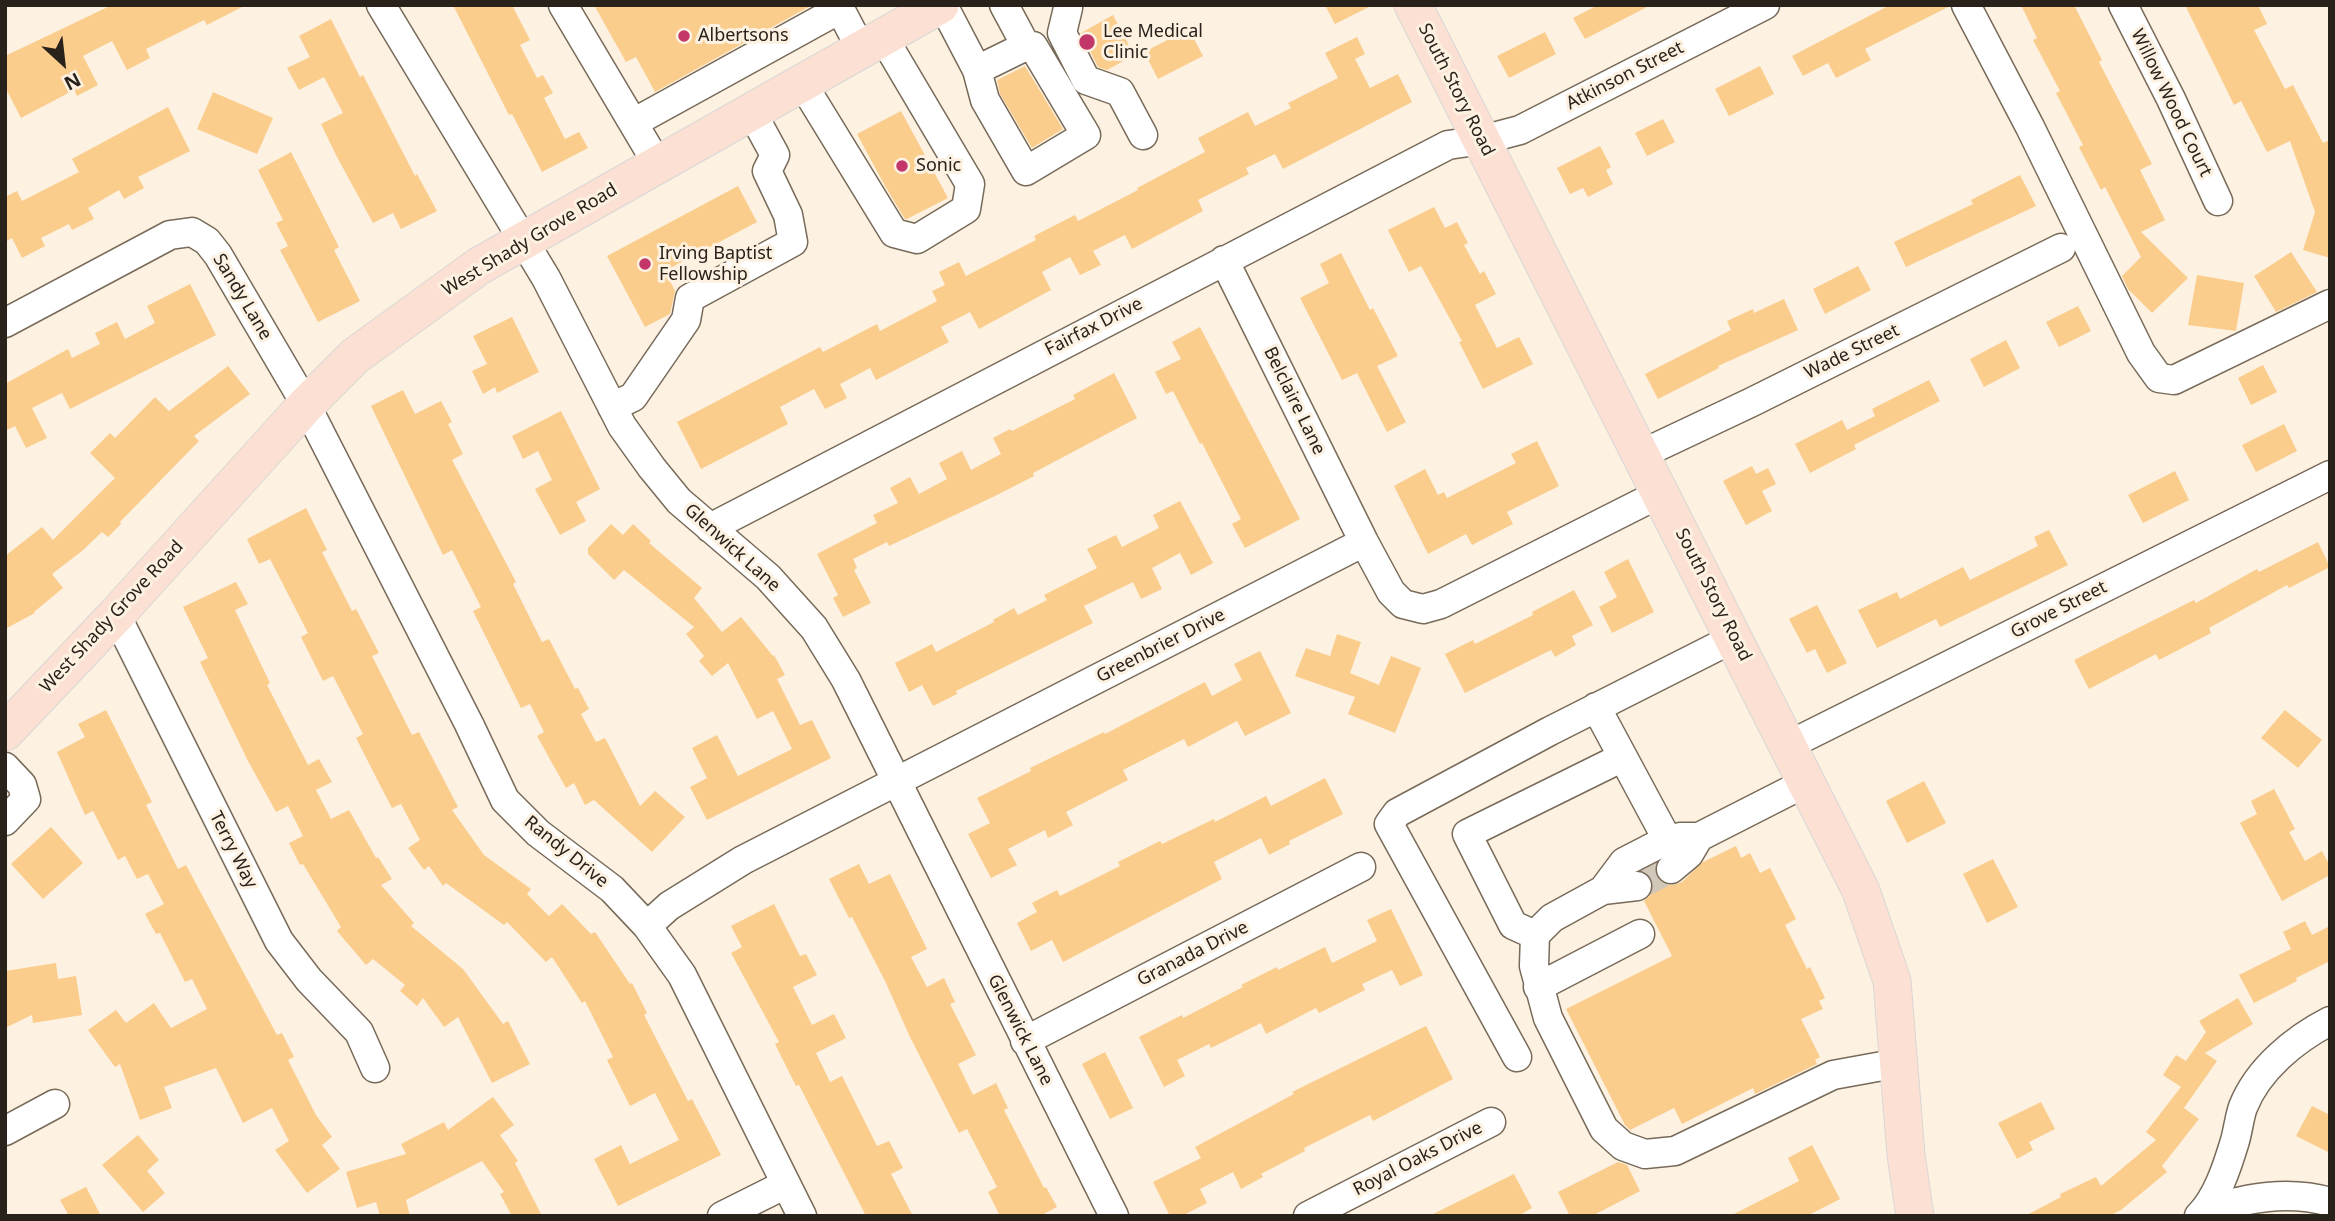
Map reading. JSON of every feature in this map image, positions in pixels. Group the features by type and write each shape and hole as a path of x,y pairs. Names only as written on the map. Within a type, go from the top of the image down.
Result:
{"main road":[{"name":"West Shady Grove Road","path":"5,732 116,615 306,405 365,349 479,266 942,5"},
{"name":"South Story Road","path":"1417,7 1861,891 1892,981 1906,1155 1916,1216"}],"street":[{"name":"Glenwick Lane","path":"381,5 546,278 622,426 679,501 768,577 814,628 846,680 1114,1216"},
{"path":"563,5 658,165"},
{"path":"942,5 977,70 985,100 1026,171 1086,135 1033,46 1026,46 977,70"},
{"path":"1004,5 1026,46"},
{"name":"Atkinson Street","path":"1482,140 1520,130 1765,5"},
{"path":"1966,5 2030,127 2141,353 2160,378 2174,380 2330,304"},
{"name":"Willow Wood Court","path":"2123,5 2171,99 2218,201"},
{"path":"1069,6 1062,33 1086,80 1120,92 1143,135"},
{"path":"633,123 839,7 872,43 970,184 966,209 917,239 894,233 802,83"},
{"path":"612,407 633,397 685,320 690,298 793,242 788,215 767,171 775,155 751,111"},
{"name":"Fairfax Drive","path":"710,528 1448,145 1482,140"},
{"name":"Sandy Lane","path":"5,323 170,235 192,232 206,241 218,255 306,405"},
{"name":"Wade Street","path":"1642,454 2062,248"},
{"name":"Belclaire Lane","path":"1224,260 1364,542"},
{"name":"Randy Drive","path":"306,405 505,800 538,833 612,889 647,926 682,975 802,1216"},
{"name":"Grove Street","path":"1789,745 2330,475"},
{"path":"1364,542 1391,592 1403,604 1423,609 1441,604 1661,493"},
{"name":"Greenbrier Drive","path":"647,926 669,906 743,860 1364,542"},
{"name":"Terry Way","path":"116,615 279,941 309,980 359,1032 375,1068"},
{"path":"1517,1058 1389,824 1396,813 1596,707 1734,638"},
{"path":"1596,707 1668,841"},
{"path":"1535,935 1513,925 1467,834 1623,757"},
{"path":"5,767 22,785 26,799 5,821"},
{"path":"1603,890 1623,862 1680,836 1699,837 1807,782"},
{"path":"1671,869 1689,854 1699,837"},
{"name":"Granada Drive","path":"1025,1041 1361,867"},
{"path":"1637,886 1603,890 1552,918 1535,935 1534,966 1548,1018 1604,1129 1623,1146 1645,1154 1675,1152 1833,1075 1899,1063"},
{"path":"1538,987 1640,934"},
{"path":"2202,1213 2223,1175 2235,1143 2243,1108 2254,1086 2268,1068 2309,1032 2330,1021"},
{"path":"5,1131 55,1104"},
{"name":"Royal Oaks Drive","path":"1308,1216 1491,1122"},
{"path":"722,1216 786,1184"},
{"path":"2202,1213 2247,1198 2283,1195 2330,1202"}],"building":[{"path":"112,5 246,5 207,25 204,20 146,49 150,58 127,70 112,41 83,56 98,85 77,96 74,90 21,118 5,87 5,56"},
{"path":"453,5 512,5 530,40 520,45 537,78 543,75 553,93 544,98 565,139 579,132 588,148 542,172 512,114 509,115"},
{"name":"Albertsons","path":"594,5 812,5 655,92 636,57 626,62"},
{"path":"1325,5 1373,5 1335,24"},
{"path":"1598,5 1651,5 1585,39 1573,18"},
{"path":"1890,5 1950,6 1865,49 1871,60 1836,78 1828,63 1803,76 1792,56"},
{"path":"2021,5 2074,5 2102,60 2099,62 2152,164 2140,170 2165,220 2141,232 2188,278 2152,313 2128,289 2122,276 2141,257 2105,187 2101,190 2079,147 2083,145 2056,93 2060,91 2033,40 2037,38"},
{"path":"2185,5 2258,5 2267,24 2254,30 2285,89 2293,85 2323,143 2330,140 2330,258 2303,250 2315,212 2290,141 2267,152 2241,101 2234,105"},
{"path":"1113,15 1134,55 1107,70 1098,67 1081,33"},
{"path":"331,19 360,77 363,75 415,176 417,174 437,211 401,229 393,213 373,223 337,157 321,124 343,113 324,77 299,90 287,68 310,57 299,36"},
{"path":"1189,29 1203,56 1158,79 1144,52"},
{"path":"1545,32 1556,54 1509,78 1497,56"},
{"path":"1357,37 1365,54 1355,59 1370,88 1398,74 1412,102 1283,169 1275,154 1246,168 1249,174 1198,200 1203,211 1132,249 1125,235 1093,251 1101,265 1080,275 1070,257 1042,272 1051,290 979,329 970,312 941,327 949,342 876,380 870,368 840,384 847,398 825,409 814,389 780,407 788,424 701,469 677,422 820,347 823,352 877,324 880,331 937,301 932,291 945,285 939,272 959,262 966,276 1036,240 1034,236 1075,215 1078,221 1138,190 1137,188 1205,152 1198,138 1248,112 1255,126 1291,108 1288,103 1338,78 1325,53"},
{"path":"1025,66 1063,129 1032,148 1000,94 997,80"},
{"path":"1760,66 1774,94 1729,116 1715,89"},
{"path":"213,92 273,118 257,154 197,129"},
{"path":"168,107 190,151 138,177 144,188 124,199 119,190 88,208 94,219 72,230 69,224 41,238 45,246 22,258 12,238 5,242 5,197 17,191 22,201 79,172 72,159"},
{"name":"Sonic","path":"901,111 948,198 907,219 885,186 857,134"},
{"path":"1663,119 1675,142 1647,156 1635,133"},
{"path":"1600,146 1611,167 1606,170 1613,184 1588,197 1583,188 1570,194 1557,168"},
{"path":"291,152 339,247 334,250 360,301 318,322 280,250 288,246 276,223 283,220 258,170"},
{"path":"2020,175 2036,206 1906,267 1894,242 1973,204 1971,200"},
{"name":"Irving Baptist Fellowship","path":"738,186 757,222 665,271 675,291 670,314 645,327 607,256"},
{"path":"1434,207 1445,228 1457,222 1468,243 1464,245 1480,274 1484,271 1496,294 1475,305 1497,348 1519,337 1533,364 1483,389 1459,342 1462,341 1421,266 1409,272 1388,230"},
{"path":"2291,252 2317,292 2276,312 2254,276"},
{"path":"1341,253 1370,310 1373,308 1398,356 1377,366 1406,422 1387,432 1357,373 1342,380 1300,298 1329,283 1320,264"},
{"path":"1858,266 1871,290 1825,314 1813,289"},
{"path":"2197,275 2244,283 2236,331 2188,325"},
{"path":"190,284 216,335 70,409 62,393 32,408 47,438 26,448 15,426 5,431 5,384 68,349 72,358 100,344 95,333 117,322 125,339 155,323 147,306"},
{"path":"1784,299 1798,330 1718,366 1719,368 1658,399 1645,374 1731,330 1727,321 1753,309 1754,313"},
{"path":"2078,306 2091,331 2059,347 2046,322"},
{"path":"512,317 539,372 497,393 495,387 483,394 472,371 487,364 473,336"},
{"path":"1200,327 1300,519 1245,548 1232,524 1241,519 1173,391 1166,394 1155,372 1181,359 1172,342"},
{"path":"2006,340 2020,368 1984,387 1970,359"},
{"path":"2263,365 2277,392 2251,405 2238,378"},
{"path":"228,366 250,394 194,436 199,441 108,537 102,532 52,574 63,588 35,613 5,629 5,556 42,527 53,540 115,478 90,453 110,433 115,438 155,397 169,411"},
{"path":"1114,373 1137,418 995,496 889,546 887,542 853,559 857,568 854,570 871,603 843,617 833,598 838,595 817,554 877,523 873,515 898,503 890,488 910,477 919,494 947,479 939,463 962,451 971,470 1001,454 993,438 1075,399 1073,395"},
{"path":"1929,380 1940,401 1854,445 1856,449 1810,473 1795,444 1842,420 1847,430 1875,416 1872,409"},
{"path":"403,390 415,414 441,401 452,422 448,424 463,454 452,460 516,582 513,584 542,642 549,639 575,689 578,688 589,709 581,714 596,742 605,738 640,806 655,791 685,817 652,852 594,800 585,805 574,783 566,788 537,736 544,732 530,704 521,708 473,611 481,607 452,550 443,555 371,406"},
{"path":"561,411 600,489 576,502 586,521 560,535 535,489 552,480 538,451 523,459 512,436"},
{"path":"2284,424 2297,451 2256,472 2242,445"},
{"path":"1537,441 1559,486 1507,512 1513,524 1472,545 1466,534 1428,554 1394,486 1425,469 1438,495 1444,492 1447,498 1516,463 1511,454"},
{"path":"1752,466 1756,474 1768,468 1776,484 1762,491 1772,511 1746,525 1723,481"},
{"path":"2175,471 2189,500 2143,523 2128,495"},
{"path":"1180,501 1213,563 1191,575 1180,553 1152,568 1162,589 1141,599 1133,582 1084,606 1093,623 956,691 957,694 933,706 922,685 909,692 895,663 932,644 936,652 994,622 993,620 1014,608 1018,615 1047,600 1044,595 1097,568 1087,549 1116,535 1122,547 1159,528 1153,515"},
{"path":"306,508 327,550 322,552 352,611 356,609 379,653 372,656 412,735 419,732 458,807 452,810 484,855 531,889 527,894 549,916 562,904 591,934 595,932 630,984 632,983 647,1013 644,1015 688,1101 692,1099 721,1155 618,1206 594,1159 621,1145 630,1164 679,1140 655,1093 630,1106 607,1060 613,1057 585,1001 582,1003 552,957 546,962 507,922 504,925 446,883 443,886 429,866 424,870 408,848 420,840 401,804 392,808 356,738 363,734 333,676 323,681 301,637 308,633 270,559 259,564 247,539"},
{"path":"611,524 623,535 633,524 651,541 649,543 702,588 694,598 722,632 741,617 774,655 785,675 777,679 800,725 812,720 831,758 707,820 690,787 707,778 692,748 717,735 738,776 792,749 773,711 757,719 728,663 712,676 699,661 704,656 686,634 694,627 624,570 614,580 588,554 588,548"},
{"path":"2049,530 2068,565 1940,627 1936,619 1877,648 1858,610 1897,592 1900,599 1963,567 1970,580 2038,546 2034,537"},
{"path":"2318,542 2330,567 2289,588 2287,585 2209,628 2211,633 2159,660 2156,654 2089,689 2074,660 2194,600 2196,603 2257,569 2259,572"},
{"path":"1628,559 1654,612 1612,633 1599,607 1617,597 1604,572"},
{"path":"236,582 248,604 235,610 270,683 267,685 308,765 319,759 332,782 316,790 331,819 349,810 376,858 378,857 392,879 381,885 414,923 411,926 463,969 503,1024 508,1021 530,1064 492,1083 458,1017 444,1027 423,998 417,1006 400,991 405,985 373,959 366,965 337,931 341,927 303,864 300,865 289,843 303,836 288,806 276,812 248,761 200,662 208,658 183,607"},
{"path":"1574,590 1593,625 1572,636 1576,645 1555,657 1551,650 1465,693 1445,654 1473,640 1475,644 1533,615 1532,612"},
{"path":"1817,605 1847,663 1827,673 1815,649 1807,653 1789,619"},
{"path":"1337,634 1361,642 1350,673 1379,685 1391,656 1421,668 1395,733 1348,714 1355,697 1295,676 1306,648 1330,656"},
{"path":"1260,651 1291,713 1245,736 1237,721 1188,747 1184,739 1123,770 1128,780 1066,812 1073,825 1048,838 1045,830 1008,849 1017,865 991,878 968,834 990,823 977,798 1031,771 1030,768 1104,732 1105,734 1205,682 1212,696 1242,680 1234,664"},
{"path":"106,710 152,802 146,805 178,869 186,865 277,1035 282,1033 294,1057 288,1060 316,1115 332,1137 322,1145 340,1169 307,1193 275,1150 289,1141 272,1108 243,1123 216,1068 164,1087 172,1108 140,1120 120,1064 115,1067 88,1030 116,1010 126,1023 154,1003 171,1028 207,1009 192,979 185,982 160,933 156,934 145,914 164,904 148,874 137,879 125,856 118,860 93,811 85,815 57,752 85,737 78,724"},
{"path":"2285,710 2322,740 2298,768 2261,738"},
{"path":"1325,778 1343,814 1289,841 1290,844 1269,855 1261,838 1214,862 1222,879 1063,962 1052,940 1031,951 1017,923 1037,912 1032,903 1057,890 1060,896 1120,866 1118,862 1160,841 1162,844 1214,819 1215,822 1266,796 1271,806"},
{"path":"1924,781 1946,823 1907,843 1886,801"},
{"path":"2274,789 2295,829 2289,832 2305,861 2322,851 2330,866 2330,875 2282,901 2240,823 2257,814 2251,801"},
{"path":"51,827 83,863 43,899 11,864"},
{"path":"1736,846 1741,858 1750,853 1760,873 1770,868 1796,919 1785,925 1825,998 1819,1001 1823,1009 1801,1019 1820,1057 1815,1060 1817,1064 1755,1094 1753,1088 1682,1124 1674,1108 1630,1130 1566,1009 1672,956 1644,901 1652,893 1654,885 1651,877 1643,871 1655,865 1659,880 1666,885 1674,885 1682,882 1703,862"},
{"path":"1993,859 2018,907 1987,923 1963,874"},
{"path":"859,864 869,884 890,874 927,949 911,957 927,987 944,978 955,1002 950,1004 976,1055 958,1064 973,1095 996,1083 1008,1108 1004,1110 1044,1188 1046,1187 1057,1207 1040,1216 1000,1216 988,1192 997,1187 967,1129 959,1133 886,983 829,879"},
{"path":"774,904 800,956 806,954 817,975 793,987 812,1025 834,1014 846,1038 816,1053 830,1082 842,1076 877,1146 889,1141 903,1168 891,1174 913,1216 866,1216 799,1085 796,1086 775,1044 779,1042 731,953 742,947 731,926"},
{"path":"1391,909 1423,975 1400,986 1392,970 1362,984 1365,990 1319,1013 1316,1008 1266,1034 1261,1023 1211,1048 1209,1044 1177,1060 1185,1076 1164,1087 1139,1037 1182,1015 1183,1018 1277,967 1278,970 1325,947 1332,963 1377,941 1367,920"},
{"path":"2305,921 2312,935 2330,926 2330,961 2254,1003 2239,975 2291,949 2283,932"},
{"path":"56,963 58,979 76,976 82,1015 33,1023 32,1015 5,1028 5,971"},
{"path":"2238,998 2253,1024 2205,1053 2217,1061 2184,1108 2199,1119 2162,1166 2167,1172 2121,1210 2109,1216 2025,1216 2061,1197 2060,1194 2096,1177 2101,1186 2156,1140 2146,1132 2181,1087 2163,1075 2176,1055 2186,1061 2206,1032 2199,1021"},
{"path":"1426,1026 1453,1079 1373,1121 1370,1115 1304,1148 1305,1151 1261,1174 1263,1177 1241,1189 1233,1172 1200,1189 1207,1203 1182,1216 1170,1216 1153,1182 1201,1158 1195,1147 1294,1094 1292,1092"},
{"path":"1105,1052 1133,1108 1110,1119 1082,1064"},
{"path":"493,1097 514,1125 500,1135 518,1161 515,1163 542,1216 512,1216 500,1194 504,1192 482,1161 406,1200 410,1216 380,1216 376,1202 357,1208 346,1172 406,1154 401,1144 444,1122 448,1130"},
{"path":"2041,1102 2055,1129 2029,1142 2033,1150 2017,1159 1998,1123"},
{"path":"2312,1106 2330,1115 2330,1153 2296,1136"},
{"path":"138,1135 159,1160 147,1171 165,1193 143,1212 102,1165"},
{"path":"1812,1145 1840,1199 1807,1216 1730,1216 1799,1181 1788,1158"},
{"path":"1618,1162 1627,1165 1640,1191 1592,1216 1570,1216 1558,1192"},
{"path":"1514,1174 1532,1208 1518,1216 1429,1216"},
{"path":"86,1187 101,1216 69,1216 60,1200"}],"tunnel":[{"path":"1637,886 1671,869"}],"place":[{"name":"Albertsons","path":"684,36"},
{"name":"Lee Medical Clinic","path":"1087,42"},
{"name":"Sonic","path":"902,166"},
{"name":"Irving Baptist Fellowship","path":"645,264"}]}
